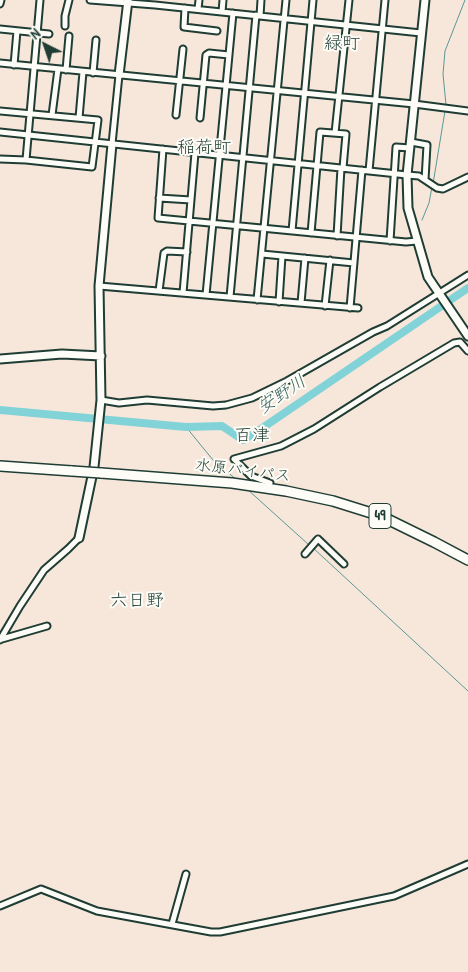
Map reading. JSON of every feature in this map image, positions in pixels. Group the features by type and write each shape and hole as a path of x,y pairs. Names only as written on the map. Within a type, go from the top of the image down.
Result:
{"highway":[{"name":"水原バイパス","path":"0,466 184,478 286,491 333,500 381,516 468,560"}],"street":[{"path":"26,160 40,0"},
{"path":"65,26 65,16 69,0"},
{"path":"90,0 155,2 174,7 421,33"},
{"path":"174,0 174,7"},
{"path":"198,9 199,0"},
{"path":"222,12 223,0"},
{"path":"230,297 250,88 261,0"},
{"path":"257,300 286,0"},
{"path":"292,231 314,0"},
{"path":"335,133 349,0"},
{"path":"369,171 385,0"},
{"path":"425,0 407,174 408,208 428,277 465,330"},
{"path":"1,640 20,606 44,570 68,549 79,536 90,492 101,403 99,286 119,75 128,2"},
{"path":"185,8 184,27 217,31"},
{"path":"206,295 233,13"},
{"path":"0,29 49,34"},
{"path":"14,65 17,30"},
{"path":"66,70 69,36"},
{"path":"93,73 96,40"},
{"path":"176,115 183,48"},
{"path":"200,118 206,55 209,53 229,55"},
{"path":"0,63 376,100 468,111"},
{"path":"52,116 58,69"},
{"path":"79,118 83,72"},
{"path":"0,111 98,120 92,167 26,160 0,160"},
{"path":"0,132 407,174 419,176 437,188 443,189 468,177"},
{"path":"311,233 320,132 346,134 337,236"},
{"path":"390,241 396,146 427,145 425,180"},
{"path":"163,150 158,218 390,241 417,241"},
{"path":"183,293 196,153"},
{"path":"350,308 362,170"},
{"path":"159,198 191,200"},
{"path":"160,291 164,253 167,250 187,252"},
{"path":"262,254 354,262"},
{"path":"279,302 282,256"},
{"path":"301,304 305,258"},
{"path":"325,306 330,260"},
{"path":"101,403 147,400 213,406 226,405 252,398 287,381 373,332 388,326 440,296 468,275"},
{"path":"99,286 358,308"},
{"path":"270,483 251,476 234,459 281,446 314,429 454,343 460,342 468,351"},
{"path":"0,358 62,354 101,356"},
{"path":"305,554 318,539 344,564"},
{"path":"1,640 47,626"},
{"path":"0,906 41,889 97,911 211,932 220,932 394,896 468,864"},
{"path":"172,924 186,874"}],"waterway":[{"path":"446,105 443,74 445,51 465,0"},
{"path":"433,184 445,111"},
{"path":"422,220 429,203 432,187"},
{"name":"安野川","path":"0,410 186,427 222,426 243,440 468,288"},
{"path":"186,427 213,460 237,480"},
{"path":"247,489 309,545"},
{"path":"312,547 468,691"}],"district":[{"name":"緑町","path":"342,44"},
{"name":"稲荷町","path":"204,148"},
{"name":"百津","path":"252,436"},
{"name":"六日野","path":"137,601"}]}
